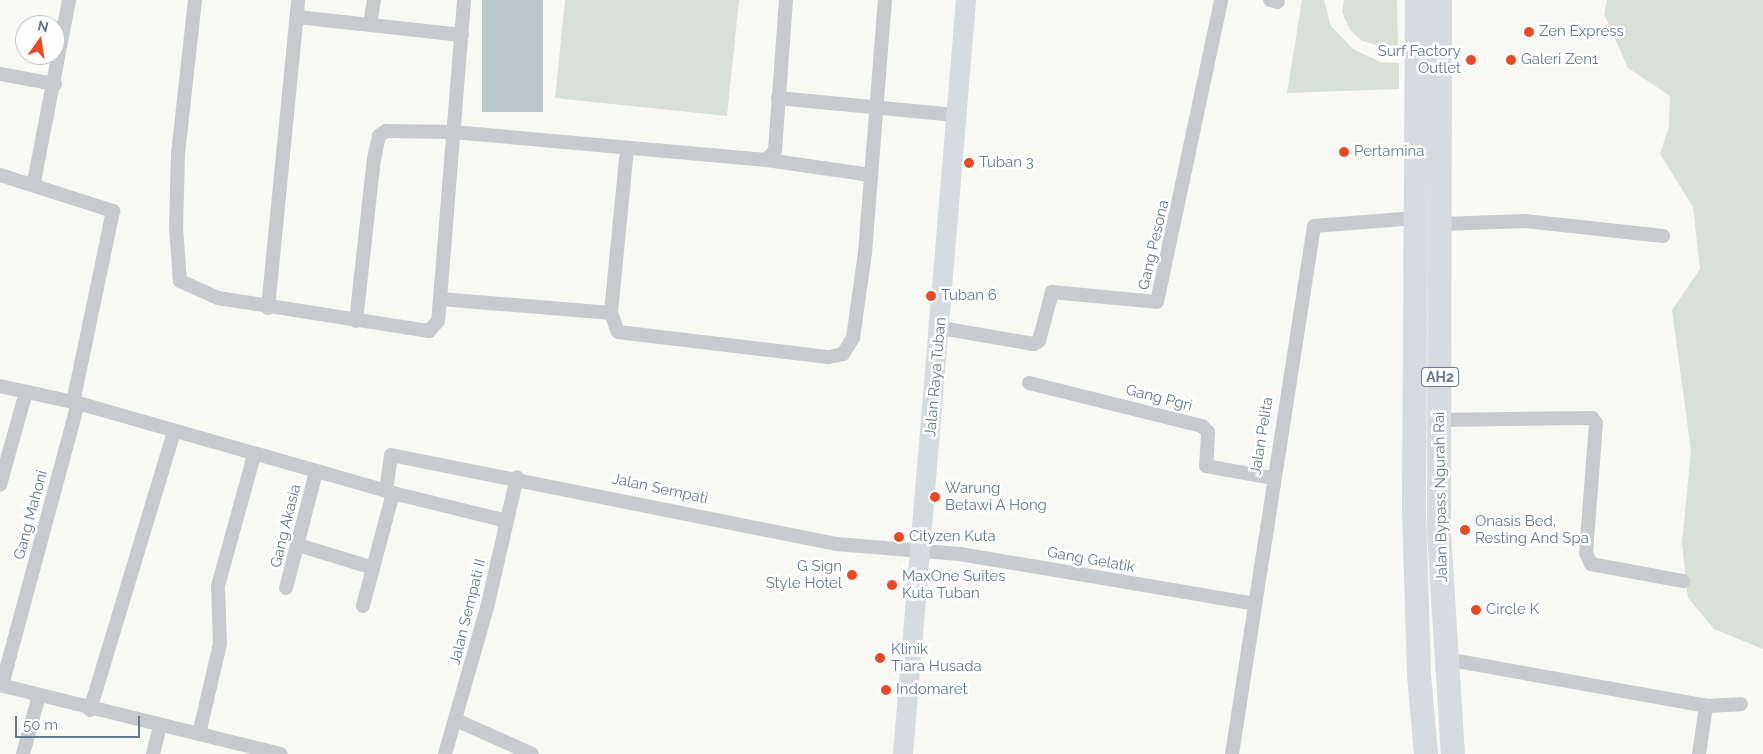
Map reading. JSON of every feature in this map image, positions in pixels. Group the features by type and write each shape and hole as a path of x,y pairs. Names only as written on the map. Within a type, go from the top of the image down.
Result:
{"highway":[{"name":"Jalan Bypass Ngurah Rai","path":"1417,0 1414,518 1419,675 1426,754"},
{"name":"Jalan Bypass Ngurah Rai","path":"1440,0 1439,533 1446,659 1454,754"}],"main road":[{"name":"Jalan Raya Tuban","path":"903,754 942,328 955,114 966,0"}],"street":[{"path":"0,175 34,182 55,84 68,0"},
{"path":"195,0 178,153 180,281 218,298 268,308 429,331 438,321 464,0"},
{"path":"268,308 298,0"},
{"path":"370,25 374,0"},
{"path":"767,160 775,150 786,0"},
{"path":"627,149 611,313 614,326 626,337 830,358 843,354 853,338 871,175 885,0"},
{"name":"Gang Pesona","path":"942,328 1034,344 1039,340 1052,292 1157,302 1221,0"},
{"path":"297,17 462,35"},
{"path":"0,74 55,84"},
{"path":"778,98 955,114"},
{"path":"356,321 379,136 404,129 453,132 767,160 871,175"},
{"name":"Gang Mahoni","path":"34,182 113,211 76,403 1,685 90,710 200,734 274,753"},
{"name":"Jalan Pelita","path":"1232,754 1272,478 1314,226 1416,218"},
{"path":"1441,224 1525,221 1664,236"},
{"path":"440,299 611,313"},
{"name":"Gang Pgri","path":"1029,383 1202,426 1208,432 1206,466 1272,478"},
{"path":"0,386 76,403 389,492 507,521"},
{"path":"0,485 26,392"},
{"path":"1440,420 1592,418 1596,423 1586,553 1591,564 1683,581"},
{"path":"90,710 174,432"},
{"path":"200,734 220,644 218,586 254,455"},
{"name":"Jalan Sempati","path":"389,492 391,455 517,477 836,544 922,550"},
{"name":"Gang Akasia","path":"286,588 316,472"},
{"name":"Jalan Sempati II","path":"445,754 456,720 517,477"},
{"path":"363,606 389,492"},
{"path":"298,545 373,568"},
{"name":"Gang Gelatik","path":"922,550 1254,604"},
{"path":"1446,659 1706,706 1741,704"},
{"path":"23,754 40,695"},
{"path":"1699,754 1706,706"},
{"path":"456,720 532,754"},
{"path":"153,754 160,726"}],"shaded area":[{"path":"482,0 543,0 543,112 482,112"},
{"path":"565,0 739,0 727,116 555,98"},
{"path":"1302,0 1324,0 1331,26 1353,49 1380,62 1399,63 1399,89 1287,93"},
{"path":"1344,0 1397,0 1398,51 1362,41 1350,30 1342,12"},
{"path":"1607,0 1763,0 1763,649 1714,629 1688,598 1682,543 1691,451 1672,310 1700,269 1693,207 1660,154 1669,126 1670,96 1628,68 1604,14"}],"place":[{"name":"Zen Express","path":"1529,32"},
{"name":"Surf Factory Outlet","path":"1471,60"},
{"name":"Galeri Zen1","path":"1511,60"},
{"name":"Pertamina","path":"1344,152"},
{"name":"Tuban 3","path":"969,163"},
{"name":"Tuban 6","path":"931,296"},
{"name":"Warung Betawi A Hong","path":"935,497"},
{"name":"Onasis Bed, Resting And Spa","path":"1465,530"},
{"name":"Cityzen Kuta","path":"899,537"},
{"name":"G Sign Style Hotel","path":"852,575"},
{"name":"MaxOne Suites Kuta Tuban","path":"892,585"},
{"name":"Circle K","path":"1476,610"},
{"name":"Klinik Tiara Husada","path":"880,658"},
{"name":"Indomaret","path":"886,690"}]}
